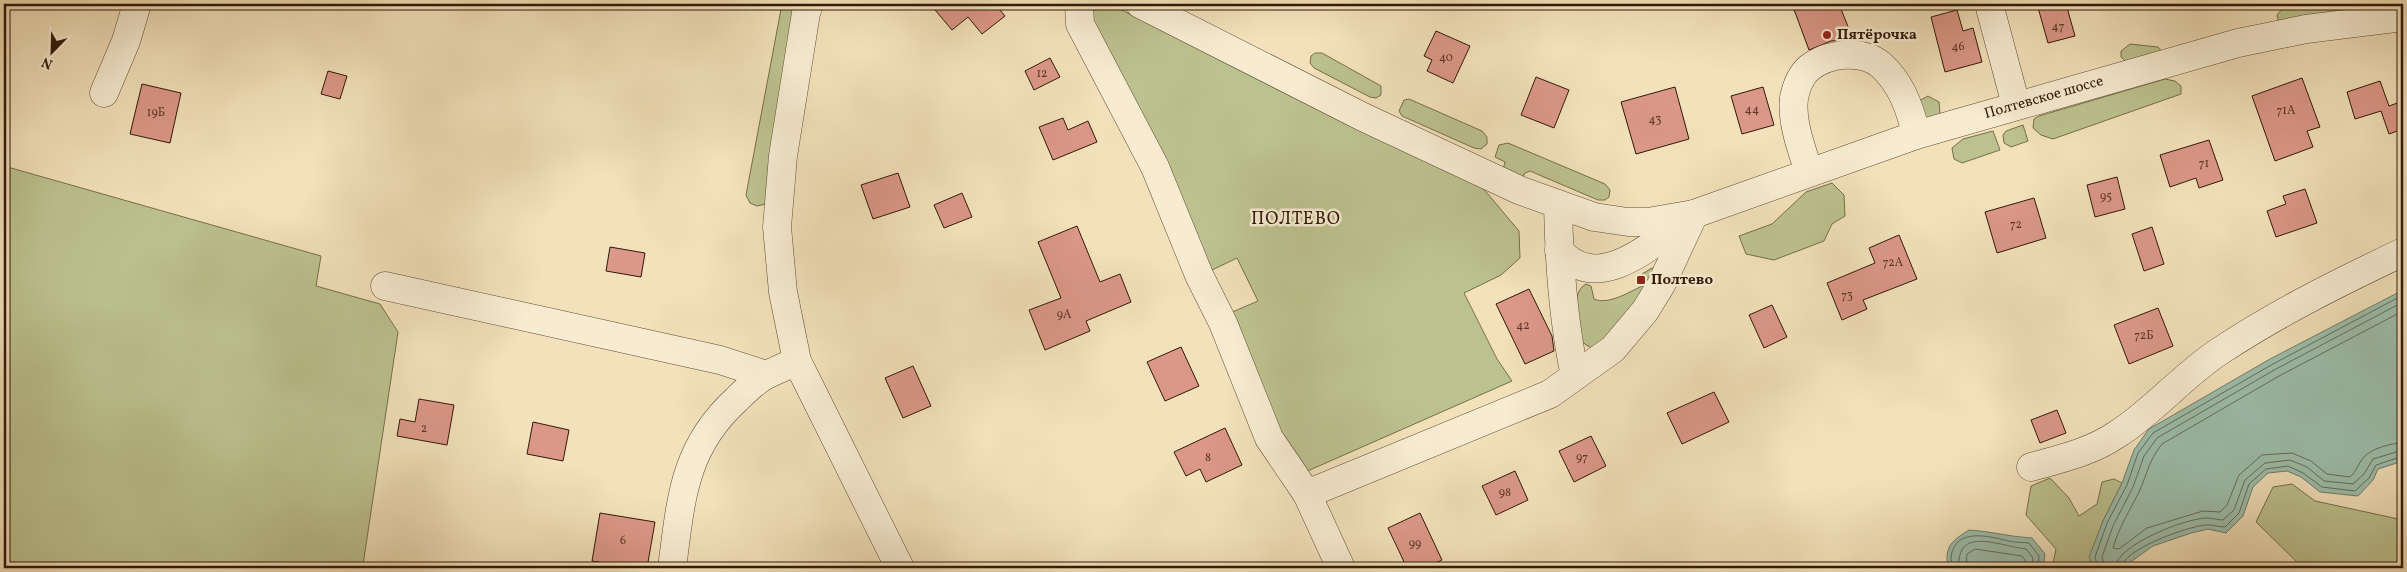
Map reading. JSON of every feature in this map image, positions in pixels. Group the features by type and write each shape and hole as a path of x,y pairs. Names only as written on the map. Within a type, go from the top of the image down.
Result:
{"street":[{"path":"104,94 126,41 137,4"},
{"path":"809,4 783,156 777,226 783,292 797,361 900,568"},
{"path":"1079,4 1080,24 1155,168 1199,275 1223,322 1270,438 1307,494 1341,568"},
{"path":"1140,4 1362,117 1519,190 1594,217 1628,222 1656,221 1694,214"},
{"path":"1989,4 2016,105"},
{"name":"Полтевское шоссе","path":"1694,214 1916,135 2238,43 2306,29 2403,17"},
{"path":"1809,172 1800,142 1794,99 1803,74 1810,67 1824,61 1851,55 1868,57 1881,66 1904,96 1911,112 1916,135"},
{"path":"1558,204 1559,250 1566,337 1575,376"},
{"path":"1307,494 1550,394 1613,349 1644,311 1674,259 1694,214"},
{"path":"1559,250 1564,257 1582,266 1592,268 1616,266 1640,253 1694,214"},
{"path":"2031,467 2075,456 2115,436 2144,415 2187,376 2219,352 2304,299 2403,252"},
{"path":"385,286 720,360 766,375"},
{"path":"672,568 682,492 698,446 717,416 757,380 797,361"}],"green space":[{"path":"782,4 803,4 766,204 757,206 750,203 746,195"},
{"path":"1100,4 1112,5 1344,123 1482,187 1519,231 1520,258 1501,275 1464,293 1497,359 1512,381 1303,473 1278,437 1230,313 1258,301 1237,258 1208,272 1093,25 1093,12"},
{"path":"2299,4 2338,4 2335,11 2328,17 2279,23 2277,15 2282,9"},
{"path":"2130,44 2158,47 2164,54 2127,63 2121,57 2121,51"},
{"path":"1315,53 1322,53 1381,86 1381,95 1376,98 1370,97 1314,68 1310,63 1311,56"},
{"path":"2165,79 2175,81 2181,86 2181,94 2053,139 2041,135 2033,128 2034,119 2039,116"},
{"path":"1928,96 1939,102 1940,114 1928,121 1917,102"},
{"path":"1409,99 1482,131 1487,137 1487,144 1481,149 1474,148 1402,116 1399,111 1404,100"},
{"path":"2023,125 2028,141 2011,147 2004,143 2003,135 2006,131"},
{"path":"1993,131 2000,150 1962,163 1954,159 1952,148 1963,139"},
{"path":"1508,143 1605,184 1610,190 1609,197 1605,200 1598,200 1530,171 1525,173 1522,179 1503,170 1505,162 1495,157 1499,145"},
{"path":"4,166 321,256 316,286 380,304 398,332 363,565 379,568 4,568"},
{"path":"1832,183 1844,195 1845,216 1832,224 1824,241 1774,260 1746,254 1739,236 1772,224 1806,192"},
{"path":"1652,268 1656,268 1659,274 1596,350 1586,345 1578,337 1576,316 1576,301 1581,288 1586,284 1591,286 1594,299 1600,301 1613,299 1646,284 1642,274"},
{"path":"2050,478 2069,498 2079,516 2097,504 2102,482 2114,479 2122,483 2103,521 2090,557 2094,568 2052,568 2056,549 2026,515 2031,486"},
{"path":"2292,484 2315,501 2403,520 2403,568 2303,568 2256,522 2273,487"}],"water":[{"path":"2403,290 2403,461 2378,469 2373,480 2358,496 2320,492 2301,477 2287,471 2268,473 2253,487 2243,516 2226,533 2208,529 2191,533 2153,546 2122,568 2094,568 2089,557 2103,521 2122,483 2134,450 2149,429 2270,359"},
{"path":"1969,530 2032,538 2045,554 2043,568 1948,568 1948,549 1958,537"}],"building":[{"path":"930,4 995,4 1005,16 982,34 968,17 952,30"},
{"name":"Пятёрочка","path":"1792,4 1839,4 1853,39 1831,41 1809,50"},
{"path":"2037,4 2066,4 2075,36 2048,43"},
{"path":"1957,10 1963,31 1973,28 1982,62 1945,72 1931,17"},
{"path":"1436,31 1470,46 1453,83 1427,71 1432,60 1424,56"},
{"path":"1050,58 1060,77 1034,90 1025,71"},
{"path":"328,71 347,76 340,99 321,94"},
{"path":"1536,77 1569,90 1554,128 1521,115"},
{"path":"2302,78 2320,127 2307,131 2313,147 2275,161 2252,96"},
{"path":"2380,81 2389,106 2403,101 2403,129 2389,134 2381,111 2355,119 2347,92"},
{"path":"142,84 181,93 170,143 130,134"},
{"path":"1675,87 1689,139 1636,154 1621,102"},
{"path":"1763,87 1774,125 1742,134 1731,96"},
{"path":"1063,118 1068,130 1088,121 1097,142 1053,160 1039,127"},
{"path":"2209,140 2223,180 2199,188 2196,178 2170,187 2160,155"},
{"path":"898,173 910,207 873,219 861,185"},
{"path":"2117,177 2125,209 2095,217 2087,185"},
{"path":"2305,189 2317,223 2276,237 2267,211 2286,204 2283,196"},
{"path":"962,193 972,217 944,228 934,205"},
{"path":"2034,198 2046,238 1997,253 1985,212"},
{"path":"1077,226 1100,282 1120,274 1131,302 1086,321 1090,331 1045,350 1029,310 1061,298 1038,242"},
{"path":"2152,227 2164,264 2144,271 2132,234"},
{"path":"1899,235 1917,279 1863,300 1867,309 1842,320 1827,283 1875,263 1869,248"},
{"path":"610,247 645,253 641,277 606,271"},
{"path":"1529,289 1552,336 1554,351 1525,364 1496,304"},
{"path":"1772,305 1787,337 1764,348 1749,315"},
{"path":"2158,308 2173,346 2129,364 2114,325"},
{"path":"1181,347 1199,386 1165,401 1147,362"},
{"path":"913,366 931,406 903,418 885,378"},
{"path":"1714,392 1729,422 1682,444 1667,413"},
{"path":"419,399 454,405 447,445 397,436 400,419 415,422"},
{"path":"2057,410 2066,433 2040,443 2031,420"},
{"path":"533,422 569,430 563,461 527,454"},
{"path":"1225,428 1242,465 1206,482 1200,469 1186,476 1174,452"},
{"path":"1591,436 1606,466 1574,482 1559,451"},
{"path":"1515,471 1528,500 1496,515 1482,486"},
{"path":"600,513 655,522 647,568 622,568 622,566 592,561"},
{"path":"1420,513 1442,560 1425,568 1407,568 1388,528"}],"place":[{"name":"Пятёрочка","path":"1827,35"},
{"name":"Полтево","path":"1641,280"}],"district":[{"name":"ПОЛТЕВО","path":"1296,219"}]}
